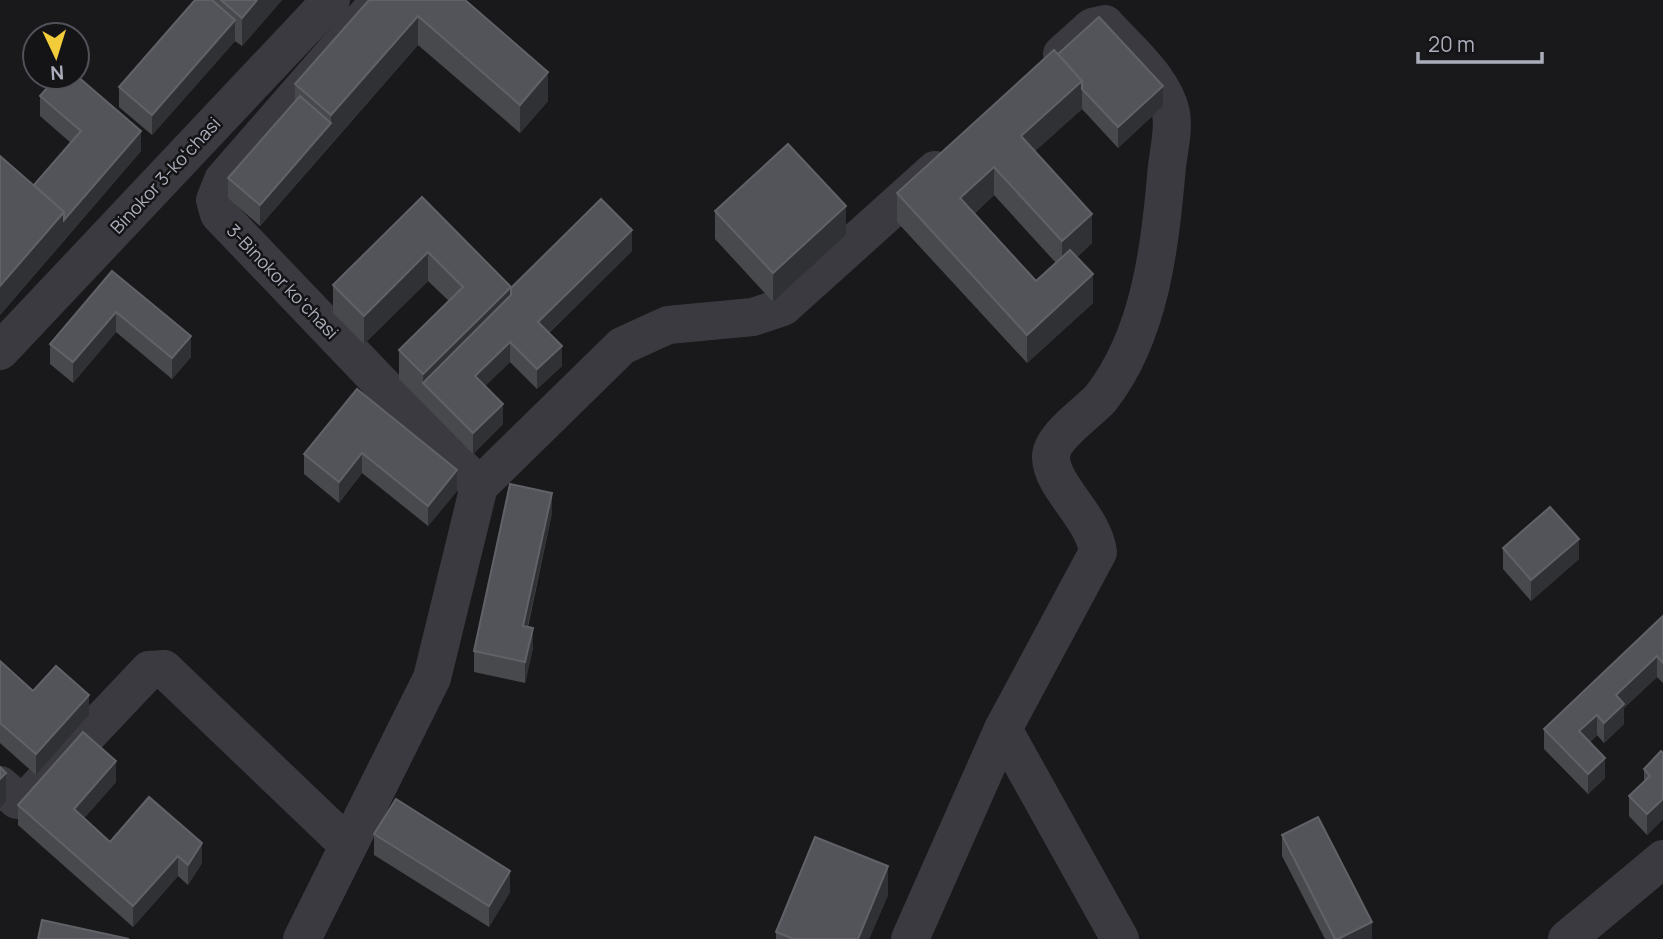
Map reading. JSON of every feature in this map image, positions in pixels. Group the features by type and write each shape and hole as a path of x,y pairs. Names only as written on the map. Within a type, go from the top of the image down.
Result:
{"street":[{"name":"Binokor 3-koʻchasi","path":"0,351 331,0"},
{"name":"3-Binokor koʻchasi","path":"380,0 223,180 215,200 219,214 480,486"},
{"path":"910,939 1003,729 1098,552 1096,537 1056,474 1051,458 1054,444 1100,399 1130,354 1160,245 1172,115 1164,92 1105,24 1092,27 1041,73"},
{"path":"302,939 432,678 480,486 622,346 668,325 753,317 783,307 958,148"},
{"path":"0,785 17,800 24,801 149,670 164,669 348,845"},
{"path":"1003,729 1120,939"},
{"path":"1567,939 1663,859"}],"building":[{"path":"195,0 212,0 235,20 152,115 119,87"},
{"path":"221,0 257,0 242,18"},
{"path":"369,0 465,0 548,72 520,105 418,16 331,115 295,84"},
{"path":"1099,17 1163,86 1118,127 1082,89 1082,81 1058,54"},
{"path":"1054,50 1082,81 1021,136 1092,214 1062,241 994,167 960,198 1036,281 1070,250 1093,274 1027,335 897,193"},
{"path":"91,88 141,131 64,220 64,212 34,185 81,131 40,96 44,91 91,91"},
{"path":"300,96 331,123 260,205 228,178"},
{"path":"788,144 846,206 773,273 715,211"},
{"path":"0,156 64,212 0,286"},
{"path":"422,197 511,287 423,374 399,350 463,287 428,252 364,316 333,285"},
{"path":"601,199 632,230 538,322 562,346 537,369 510,342 475,376 503,404 473,433 423,383 511,295 511,288"},
{"path":"112,271 191,336 172,358 116,312 73,362 50,344"},
{"path":"357,389 457,470 428,506 362,453 339,482 304,454"},
{"path":"510,484 552,493 523,626 533,628 525,662 474,651"},
{"path":"1550,507 1579,539 1531,580 1503,548"},
{"path":"1663,616 1663,663 1657,656 1616,695 1624,704 1604,723 1597,715 1579,731 1605,758 1588,774 1544,729"},
{"path":"0,661 33,691 56,666 89,695 36,754 0,723"},
{"path":"83,732 116,761 74,809 110,842 149,797 202,843 188,865 178,856 133,906 18,805"},
{"path":"1661,751 1663,799 1647,814 1629,796 1650,776 1644,769"},
{"path":"0,767 6,773 0,779"},
{"path":"396,799 510,871 489,906 374,834"},
{"path":"1318,817 1372,922 1338,939 1335,939 1282,835"},
{"path":"815,837 888,866 858,939 794,939 776,932"},
{"path":"42,920 129,939 38,939"}]}
